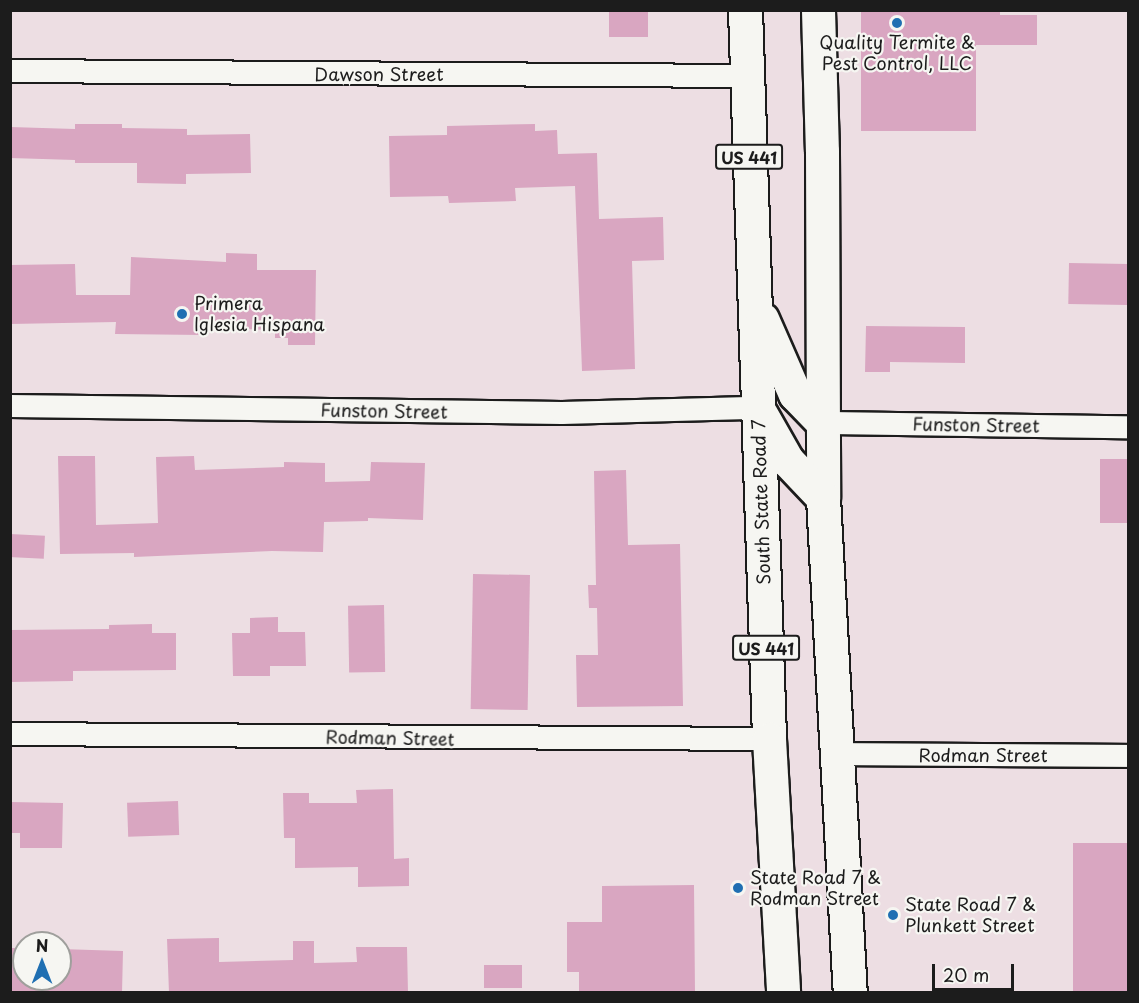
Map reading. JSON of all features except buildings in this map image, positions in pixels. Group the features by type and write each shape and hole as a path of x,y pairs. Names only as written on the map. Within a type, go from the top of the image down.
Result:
{"main road":[{"name":"South State Road 7","path":"745,10 769,739 783,993"},
{"path":"818,10 822,151 824,498 850,993"},
{"path":"755,304 795,394 823,423"},
{"path":"758,408 787,460 824,498"}],"street":[{"name":"Dawson Street","path":"10,71 747,76"},
{"name":"Funston Street","path":"10,406 562,413 758,408"},
{"name":"Funston Street","path":"823,423 1128,427"},
{"name":"Rodman Street","path":"10,734 769,739"},
{"name":"Rodman Street","path":"837,754 1128,756"}],"place":[{"name":"Quality Termite & Pest Control, LLC","path":"897,23"},
{"name":"Primera Iglesia Hispana","path":"182,314"},
{"name":"State Road 7 & Rodman Street","path":"738,888"},
{"name":"State Road 7 & Plunkett Street","path":"893,915"}]}
